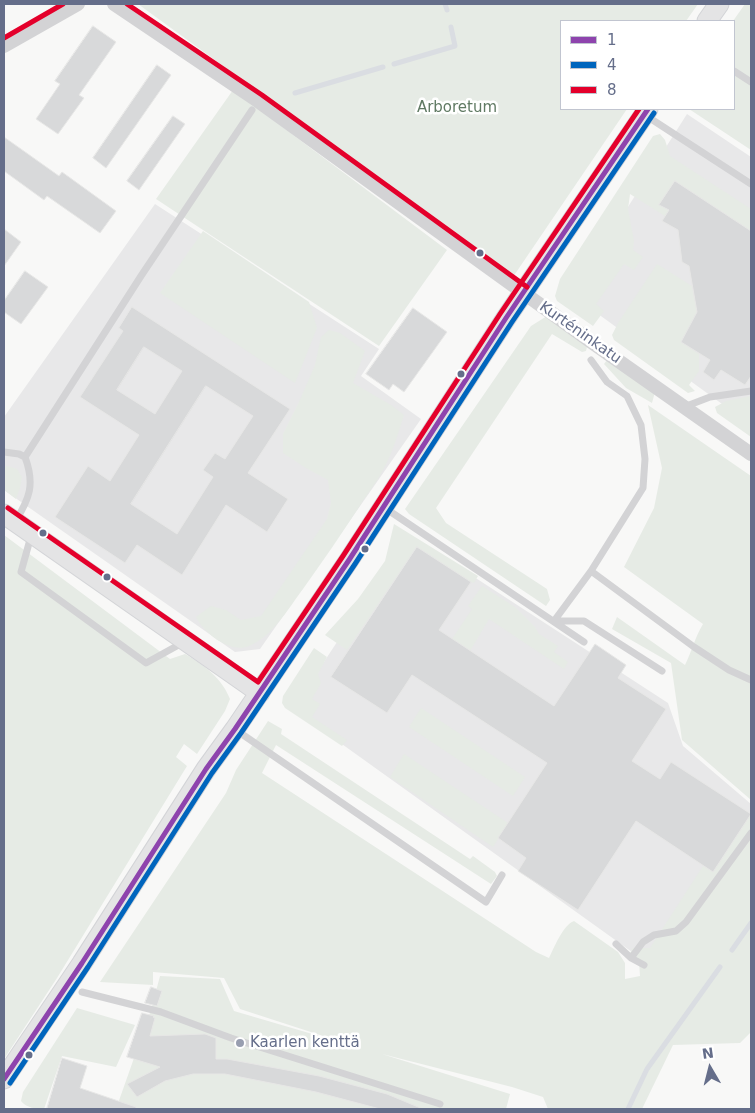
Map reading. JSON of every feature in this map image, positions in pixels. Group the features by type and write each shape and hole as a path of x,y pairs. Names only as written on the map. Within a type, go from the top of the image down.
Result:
{"main road":[{"path":"708,20 719,4"},
{"path":"4,1079 82,963 206,769 260,693 523,292 646,112"},
{"path":"9,518 260,693"}],"street":[{"path":"4,46 78,4"},
{"name":"Kurténinkatu","path":"114,4 258,101 751,454"}],"lane":[{"path":"735,71 751,82"},
{"path":"25,457 136,287 141,276 252,110"},
{"path":"646,112 751,184"},
{"path":"554,622 591,571 643,488 645,459 641,424 627,396 607,382 591,360"},
{"path":"684,407 710,397 751,391"},
{"path":"4,452 19,454 25,457 31,472 30,490 26,504 9,518"},
{"path":"382,507 584,642"},
{"path":"31,533 21,572 146,663 186,641"},
{"path":"591,571 694,647 729,670 751,680"},
{"path":"554,622 584,621 662,671"},
{"path":"235,729 486,902 502,875"},
{"path":"631,958 643,942 654,936 676,931 686,922 751,833"},
{"path":"616,944 631,958 644,965"},
{"path":"82,992 161,1012 231,1038 440,1104"}],"shaded area":[{"path":"687,114 751,157 751,425 572,295"},
{"path":"155,204 379,349 361,376 421,419 260,649 235,652 4,490 4,417"},
{"path":"408,534 668,703 683,746 751,804 751,844 682,956 639,957 293,709"}],"green space":[{"name":"Arboretum","path":"138,4 698,4 687,20 560,20 560,110 626,110 513,277"},
{"path":"745,4 751,4 751,150 691,110 735,110 734,20"},
{"path":"233,90 447,250 379,346 156,199"},
{"path":"660,134 665,140 670,156 751,209 751,231 675,181 659,205 669,210 665,216 630,194 628,209 634,241 633,250 643,257 634,270 624,264 596,304 604,311 593,326 557,301 555,296 560,279 653,136"},
{"path":"203,231 309,302 317,328 295,383 160,293"},
{"path":"657,264 692,286 697,312 681,342 699,354 699,371 689,385 695,391 688,393 614,340 612,335"},
{"path":"547,316 588,343 586,351 582,352 552,334 436,508 446,523 547,589 550,600 546,606 409,514 405,509 531,326"},
{"path":"329,330 340,333 365,351 353,383 391,405 404,415 390,456 378,478 286,613 273,629 258,642 242,648 226,645 211,635 196,617 211,606 226,610 241,620 261,616 327,519 331,503 328,480 283,453 283,434 315,365 321,337"},
{"path":"607,360 655,392 652,403 626,388 604,364"},
{"path":"751,396 751,437 717,413 715,407 726,401"},
{"path":"648,405 751,476 751,800 682,740 671,663 612,629 617,617 685,665 703,624 624,567 654,508 662,468"},
{"path":"4,467 17,469 22,477 16,499 4,490"},
{"path":"394,524 478,576 474,583 471,582 417,547 347,650 325,635 358,599 385,561"},
{"path":"4,535 170,659 185,654 199,663 217,678 227,691 230,699 225,711 197,754 184,744 176,757 187,766 57,978 4,1059"},
{"path":"482,586 515,607 535,627 539,634 558,646 554,652 568,662 564,669 489,619 470,651 452,639 472,609 468,606"},
{"path":"314,648 327,657 318,674 321,683 312,699 320,704 312,717 347,740 342,746 285,708 282,703 283,696"},
{"path":"421,708 525,777 513,796 409,727"},
{"path":"268,721 282,729 281,734 470,859 473,856 495,872 497,876 491,884 276,745 262,773 536,952 549,958 566,927 574,921 618,952 625,963 625,979 640,976 639,961 630,953 633,948 650,948 703,866 713,872 751,814 751,1032 740,1043 673,1045 642,1109 548,1109 543,1097 512,1087 382,1054 510,1094 506,1109 116,1109 151,1010 160,976 220,979 234,1011 360,1048 240,1009 224,978 153,972 153,985 100,982 226,793 236,770"},
{"path":"404,754 508,823 493,847 390,777"},
{"path":"77,1008 135,1025 116,1067 62,1056 44,1109 29,1107 21,1101 23,1092"}],"building":[{"path":"93,26 116,42 79,95 84,98 58,134 36,119 60,84 55,81"},
{"path":"157,65 171,75 106,168 93,158"},
{"path":"173,116 185,124 139,190 127,181"},
{"path":"4,137 59,176 62,172 116,211 100,233 47,196 44,200 4,171"},
{"path":"675,181 751,231 751,376 745,385 721,370 714,380 703,372 710,360 681,342 697,312 689,266 682,262 678,230 662,221 669,210 659,205"},
{"path":"4,229 21,242 4,266"},
{"path":"25,271 48,287 21,324 4,312 4,301"},
{"path":"132,307 290,409 248,473 288,499 267,532 226,505 182,575 137,545 125,563 55,517 88,466 110,481 139,435 80,397 123,331 119,328","holes":["144,347 182,371 155,414 117,390","206,386 253,416 225,459 215,453 203,470 213,477 177,534 131,504"]},
{"path":"413,308 447,332 404,392 393,384 389,390 366,374"},
{"path":"417,547 471,582 439,630 554,706 595,644 626,665 618,678 666,709 632,761 660,779 671,762 751,814 713,872 636,821 578,910 518,871 526,858 498,838 547,763 412,675 387,713 331,677"},
{"path":"151,987 162,991 157,1006 145,1003"},
{"path":"142,1013 154,1016 155,1018 150,1036 205,1034 216,1038 216,1059 227,1059 319,1076 387,1094 423,1109 380,1109 316,1092 225,1074 193,1074 165,1081 137,1097 127,1084 160,1067 127,1057"},
{"path":"62,1058 87,1066 80,1088 136,1107 136,1109 47,1109"}],"waterway":[{"path":"445,4 447,10"},
{"path":"394,64 455,46 451,27"},
{"path":"295,93 383,67"},
{"path":"732,950 751,923"},
{"path":"628,1109 647,1069 720,967"}],"transit line":[{"name":"8","path":"4,38 63,4"},
{"name":"8","path":"127,4 262,95 527,287"},
{"name":"8","path":"8,508 258,682 343,556 500,314 638,110"},
{"name":"1","path":"4,1079 82,963 206,769 349,560 506,318 647,110"},
{"name":"4","path":"10,1083 88,967 212,773 355,564 512,322 654,113"}],"place":[{"name":"Kaarlen kenttä","path":"240,1043"}]}
